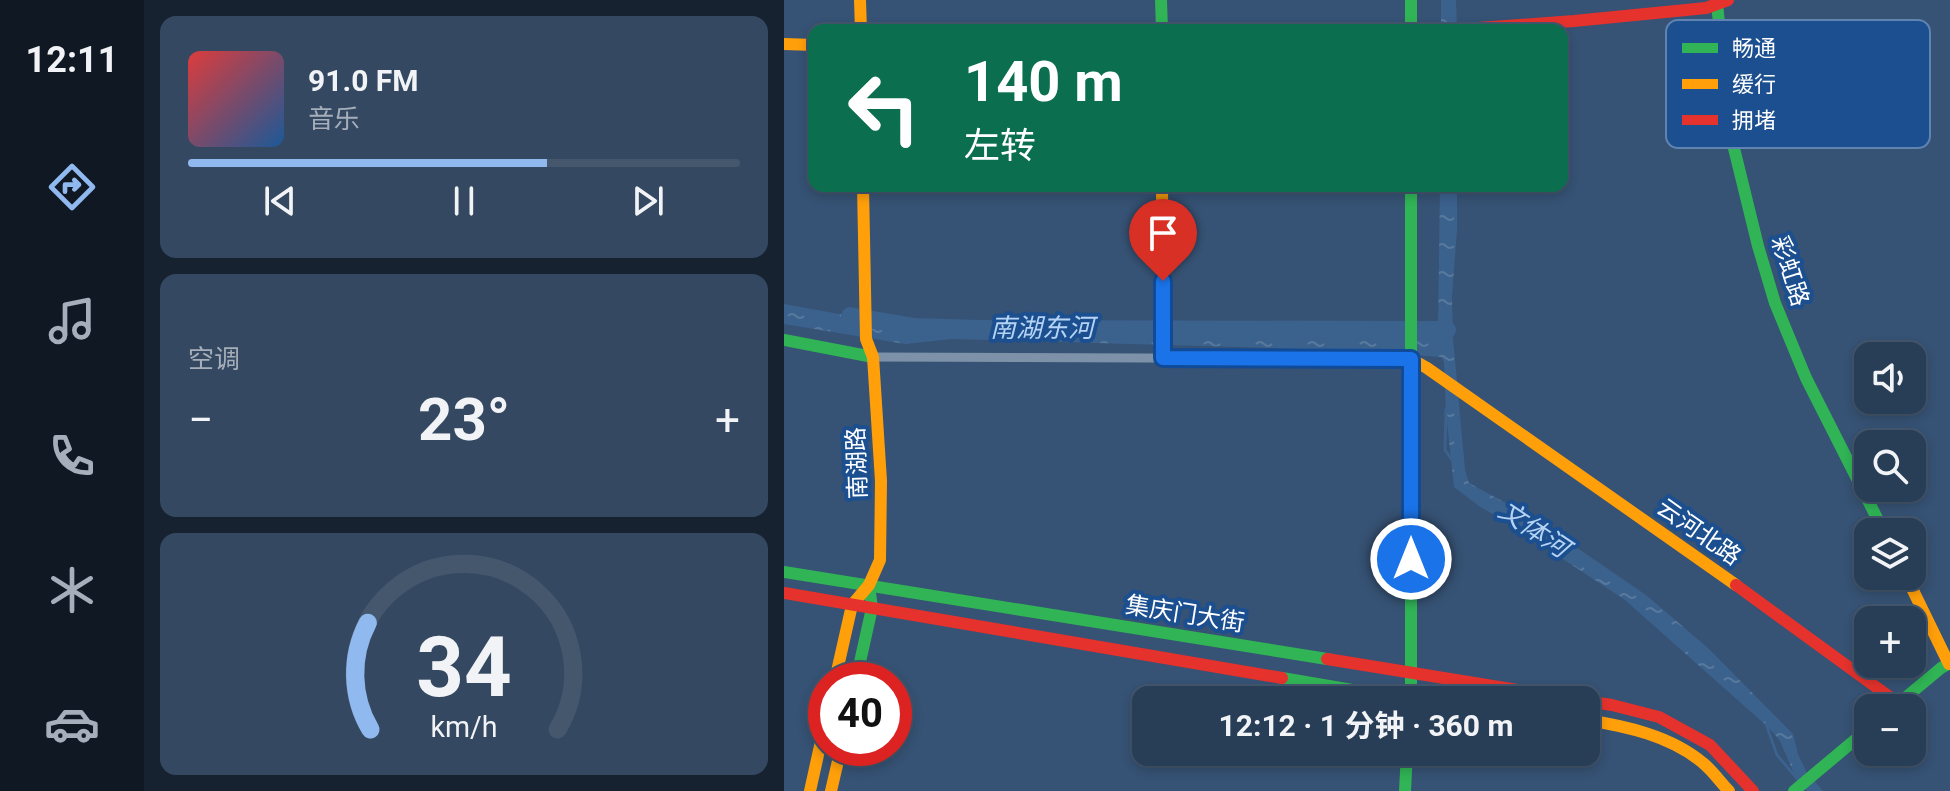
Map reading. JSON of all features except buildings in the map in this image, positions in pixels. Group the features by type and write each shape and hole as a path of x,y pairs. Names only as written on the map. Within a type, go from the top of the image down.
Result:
{"street":[{"path":"860,0 861,24"},
{"path":"1161,0 1162,24"},
{"path":"1411,0 1411,24"},
{"path":"1537,24 1706,8 1722,2"},
{"path":"784,44 808,45"},
{"name":"彩虹路","path":"1734,148 1775,303 1806,378 1877,518"},
{"name":"南湖路","path":"863,192 866,339 873,357 881,481 880,560 869,585"},
{"path":"1162,192 1163,352"},
{"path":"1411,192 1411,686"},
{"path":"784,340 873,357 1163,352 1411,357"},
{"name":"云河北路","path":"1411,357 1765,605 1880,694"},
{"name":"集庆门大街","path":"784,572 1492,686"},
{"path":"839,662 852,605 869,585"},
{"path":"860,662 872,608 869,585"},
{"path":"1911,694 1950,664 1913,590"},
{"name":"集庆门大街","path":"784,593 1329,686"},
{"path":"1600,703 1659,717 1710,745 1753,791"},
{"path":"1600,722 1653,734 1699,760 1729,791"},
{"path":"1794,791 1854,741"},
{"path":"810,791 816,766"},
{"path":"831,791 837,766"},
{"path":"1405,791 1406,766"}],"water":[{"path":"1441,0 1456,0 1457,24 1441,24"},
{"path":"1440,192 1457,192 1453,338 1465,470 1469,483 1535,519 1646,595 1708,648 1793,734 1807,773 1823,791 1807,791 1795,776 1780,741 1769,728 1625,600 1454,487 1444,362 1441,357 1340,350 952,339 905,344 784,324 784,304 932,331 1321,330 1435,334 1438,329"}],"waterway":[{"name":"南湖东河","path":"850,316 915,327 980,329 1447,330"},
{"name":"文体河","path":"1446,409 1445,450 1452,460"},
{"name":"文体河","path":"1766,724 1777,755 1800,782"}],"traffic: fast":[{"path":"1161,0 1162,24"},
{"path":"1411,0 1411,24"},
{"path":"1717,4 1719,20"},
{"path":"1734,148 1775,303 1806,378 1877,518"},
{"path":"1411,192 1411,686"},
{"path":"784,340 873,357"},
{"path":"784,572 1327,659"},
{"path":"860,662 872,608 869,585"},
{"path":"1910,694 1950,663"},
{"path":"1282,678 1329,686"},
{"path":"1794,791 1854,741"},
{"path":"1405,791 1406,766"}],"traffic: slow":[{"path":"860,0 861,24"},
{"path":"784,44 808,45"},
{"path":"839,662 852,605 869,585 880,560 881,481 873,357 866,339 863,192"},
{"path":"1162,192 1163,358"},
{"path":"1411,359 1736,585"},
{"path":"1913,590 1949,664"},
{"path":"1600,723 1632,729 1677,746 1707,766 1729,791"},
{"path":"810,791 816,766"},
{"path":"831,791 837,766"}],"traffic: jam":[{"path":"1533,24 1706,8 1728,0"},
{"path":"1736,585 1886,694"},
{"path":"784,593 1282,678"},
{"path":"1327,659 1493,686"},
{"path":"1600,703 1659,717 1710,745 1753,791"}],"route":[{"path":"1163,281 1163,358 1411,359 1411,559"}]}
